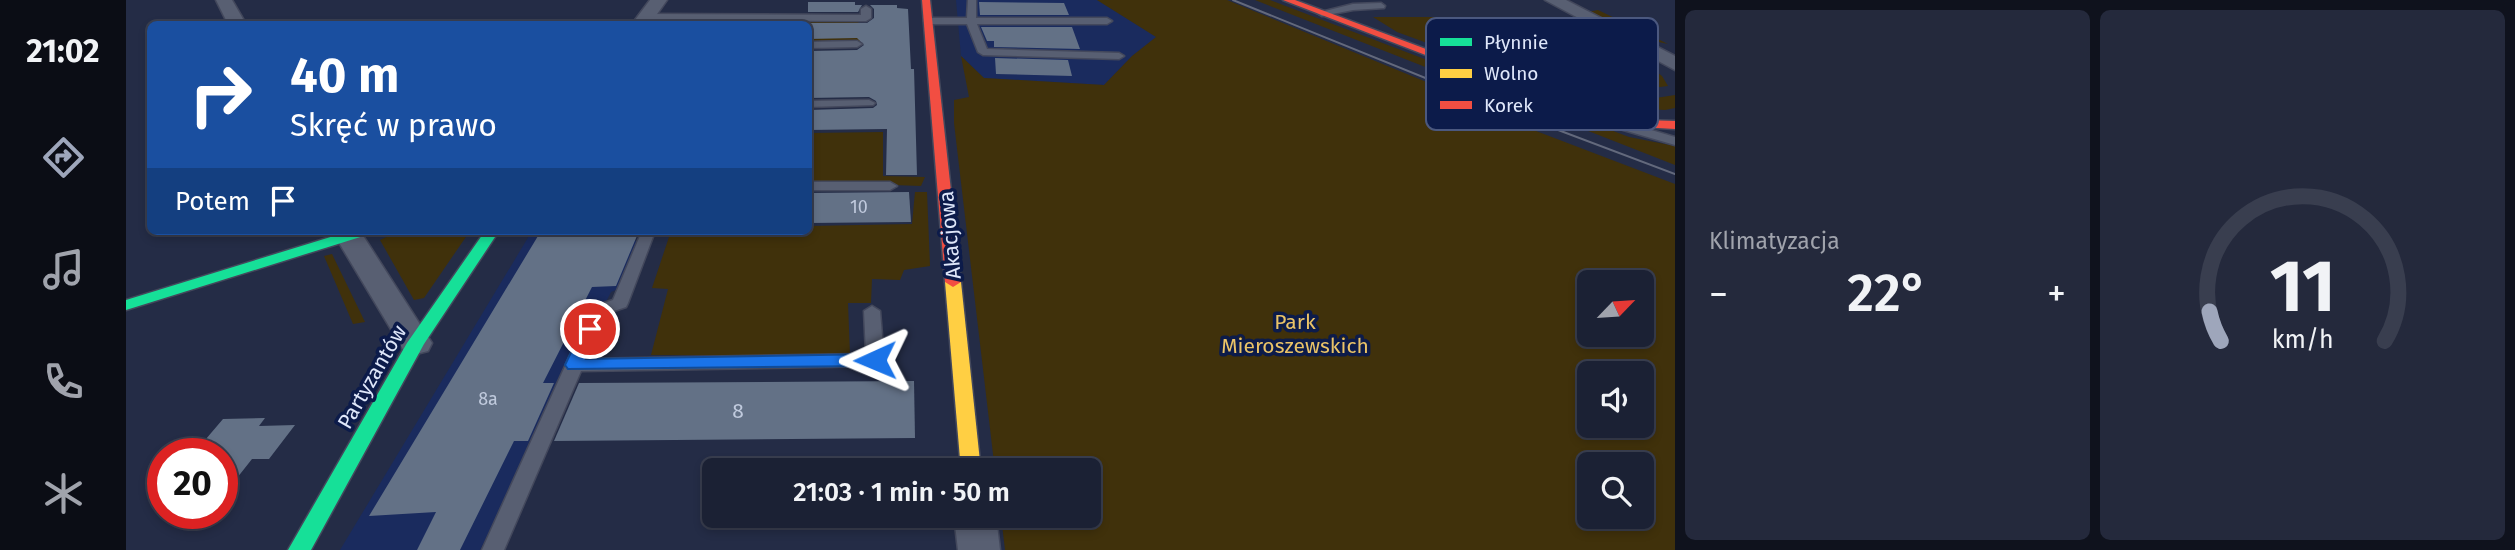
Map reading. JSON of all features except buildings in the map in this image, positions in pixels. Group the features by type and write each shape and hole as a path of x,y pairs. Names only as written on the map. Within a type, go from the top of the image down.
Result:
{"street":[{"path":"224,0 235,21"},
{"path":"644,21 660,0"},
{"name":"Akacjowa","path":"926,0 970,458"},
{"path":"1287,0 1426,52"},
{"path":"1553,0 1587,18"},
{"path":"1658,55 1675,64"},
{"path":"126,305 347,235"},
{"path":"354,235 416,344"},
{"name":"Partyzantów","path":"299,550 416,344 489,235"},
{"path":"976,528 979,550"}],"lane":[{"path":"972,0 971,21 983,52 1119,56"},
{"path":"1322,13 1353,7 1381,6"},
{"path":"644,21 866,18 866,9"},
{"path":"929,21 1107,21"},
{"path":"812,44 857,44"},
{"path":"812,104 869,103"},
{"path":"1638,130 1675,141"},
{"path":"812,186 890,186"},
{"path":"493,550 598,311 620,303 647,235"},
{"path":"574,365 875,360 872,311"}],"shaded area":[{"path":"956,0 1097,0 1157,37 1132,56 1104,85 984,78 961,56"},
{"path":"530,235 620,235 618,240 640,241 623,287 611,292 480,550 340,550"}],"green space":[{"name":"Park Mieroszewskich","path":"1097,0 1227,0 1426,82 1426,130 1534,130 1675,184 1675,550 1005,550 1002,528 1101,528 1101,458 993,458 954,123 954,100 969,97 961,56 984,78 1104,85 1132,56 1156,37"},
{"path":"1255,0 1270,0 1426,60 1426,67"},
{"path":"1598,10 1614,18 1600,18 1588,12"},
{"path":"1373,17 1564,18 1426,18 1426,43 1397,32"},
{"path":"854,20 870,29 872,41 812,42 812,21 723,21"},
{"path":"1658,73 1662,76 1668,86 1658,87"},
{"path":"1675,95 1675,108 1658,110 1658,98"},
{"path":"1586,130 1611,130 1629,137 1675,146 1675,165"},
{"path":"883,132 883,176 925,177 921,186 812,182 812,133"},
{"path":"915,192 927,192 930,266 904,270 900,280 872,279 871,303 848,303 850,355 651,355 668,289 652,288 670,235 812,235 812,226 912,224"},
{"path":"391,235 467,235 424,298 414,300 380,240"},
{"path":"332,254 365,322 353,324 324,256"}],"tram line":[{"path":"1233,0 1426,78"},
{"path":"1558,130 1675,174"}],"traffic: fast":[{"path":"126,305 352,235"},
{"path":"299,550 416,343 489,235"}],"traffic: slow":[{"path":"953,282 970,458"}],"traffic: jam":[{"path":"926,0 953,282"},
{"path":"1287,0 1426,52"},
{"path":"1658,124 1675,125"}],"route":[{"path":"590,329 574,365 875,360"}]}
